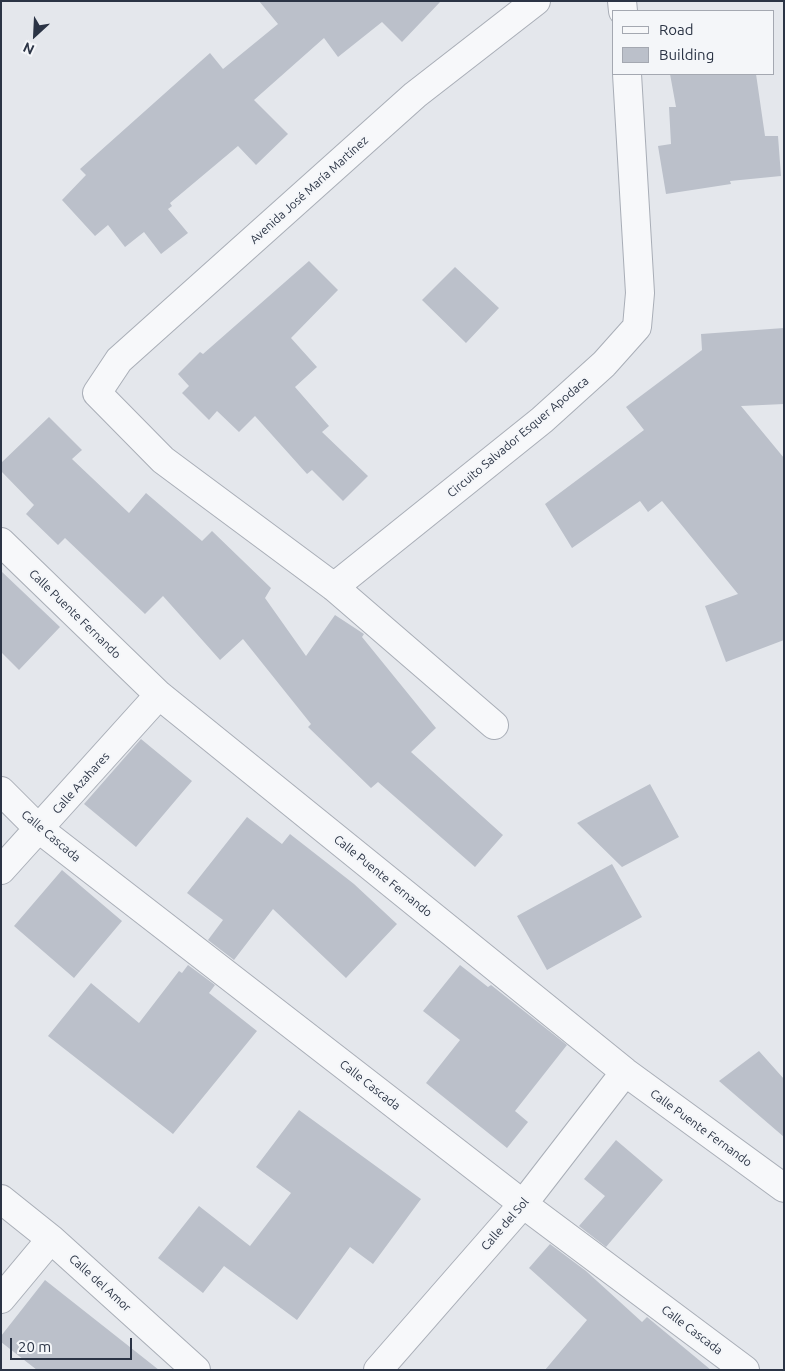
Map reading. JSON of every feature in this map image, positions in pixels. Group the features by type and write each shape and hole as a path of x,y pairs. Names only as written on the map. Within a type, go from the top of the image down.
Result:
{"street":[{"name":"Avenida José María Martínez","path":"334,587 163,460 97,393 118,360 415,96 536,1"},
{"name":"Circuito Salvador Esquer Apodaca","path":"334,587 542,420 604,364 637,327 640,293 626,75"},
{"name":"Calle Puente Fernando","path":"1,542 159,695 625,1072 784,1188"},
{"path":"334,587 494,724"},
{"name":"Calle Azahares","path":"1,870 159,695"},
{"name":"Calle Cascada","path":"1,791 39,829 523,1204 745,1370"},
{"name":"Calle del Sol","path":"378,1370 523,1204 625,1072"},
{"name":"Calle del Amor","path":"1,1199 51,1239 196,1370"},
{"path":"1,1299 51,1239"}],"building":[{"path":"259,1 441,1 402,42 382,22 338,57 324,38 254,100 288,134 256,165 238,146 170,203 172,206 168,209 188,233 161,254 144,232 125,247 108,225 95,236 62,200 86,175 80,169 210,53 223,69 278,24"},
{"path":"670,75 756,75 765,136 778,136 781,176 730,181 731,184 666,194 658,146 671,144 669,107 676,107"},
{"path":"309,261 338,290 291,338 317,367 295,387 329,426 322,432 368,476 343,501 312,470 307,474 255,416 239,432 217,411 209,420 182,393 189,386 178,374 200,352 203,354"},
{"path":"455,267 499,308 466,343 422,300"},
{"path":"784,328 784,404 741,406 784,458 784,640 726,662 705,606 738,594 662,501 648,512 640,501 572,548 545,504 644,430 626,407 702,350 701,334"},
{"path":"49,417 82,450 72,459 129,513 146,493 202,541 212,531 271,588 265,598 306,656 335,615 364,634 362,637 436,728 411,752 503,835 475,867 378,782 371,788 308,727 311,724 243,639 220,660 163,596 145,614 65,538 58,545 26,514 34,505 1,471 1,463"},
{"path":"1,571 60,627 19,670 1,652"},
{"path":"141,739 192,781 136,847 84,804"},
{"path":"650,784 679,837 622,867 577,823"},
{"path":"247,817 282,844 290,834 354,884 397,924 346,978 273,909 234,960 208,940 223,920 187,893"},
{"path":"612,864 642,917 547,970 517,916"},
{"path":"62,870 122,921 74,978 14,926"},
{"path":"188,965 215,985 209,993 257,1031 173,1134 48,1036 91,983 139,1023 179,971 182,973"},
{"path":"460,965 488,987 491,985 567,1045 515,1111 528,1122 507,1148 426,1083 460,1040 423,1011"},
{"path":"759,1051 784,1079 784,1137 719,1081"},
{"path":"299,1110 421,1199 373,1264 350,1247 297,1320 224,1266 203,1293 158,1258 199,1206 250,1246 291,1193 256,1167"},
{"path":"616,1140 663,1180 606,1247 579,1226 605,1196 584,1179"},
{"path":"550,1244 586,1271 642,1322 647,1317 711,1370 545,1370 587,1320 529,1268"},
{"path":"45,1280 159,1370 37,1370 1,1342 1,1336"}]}
